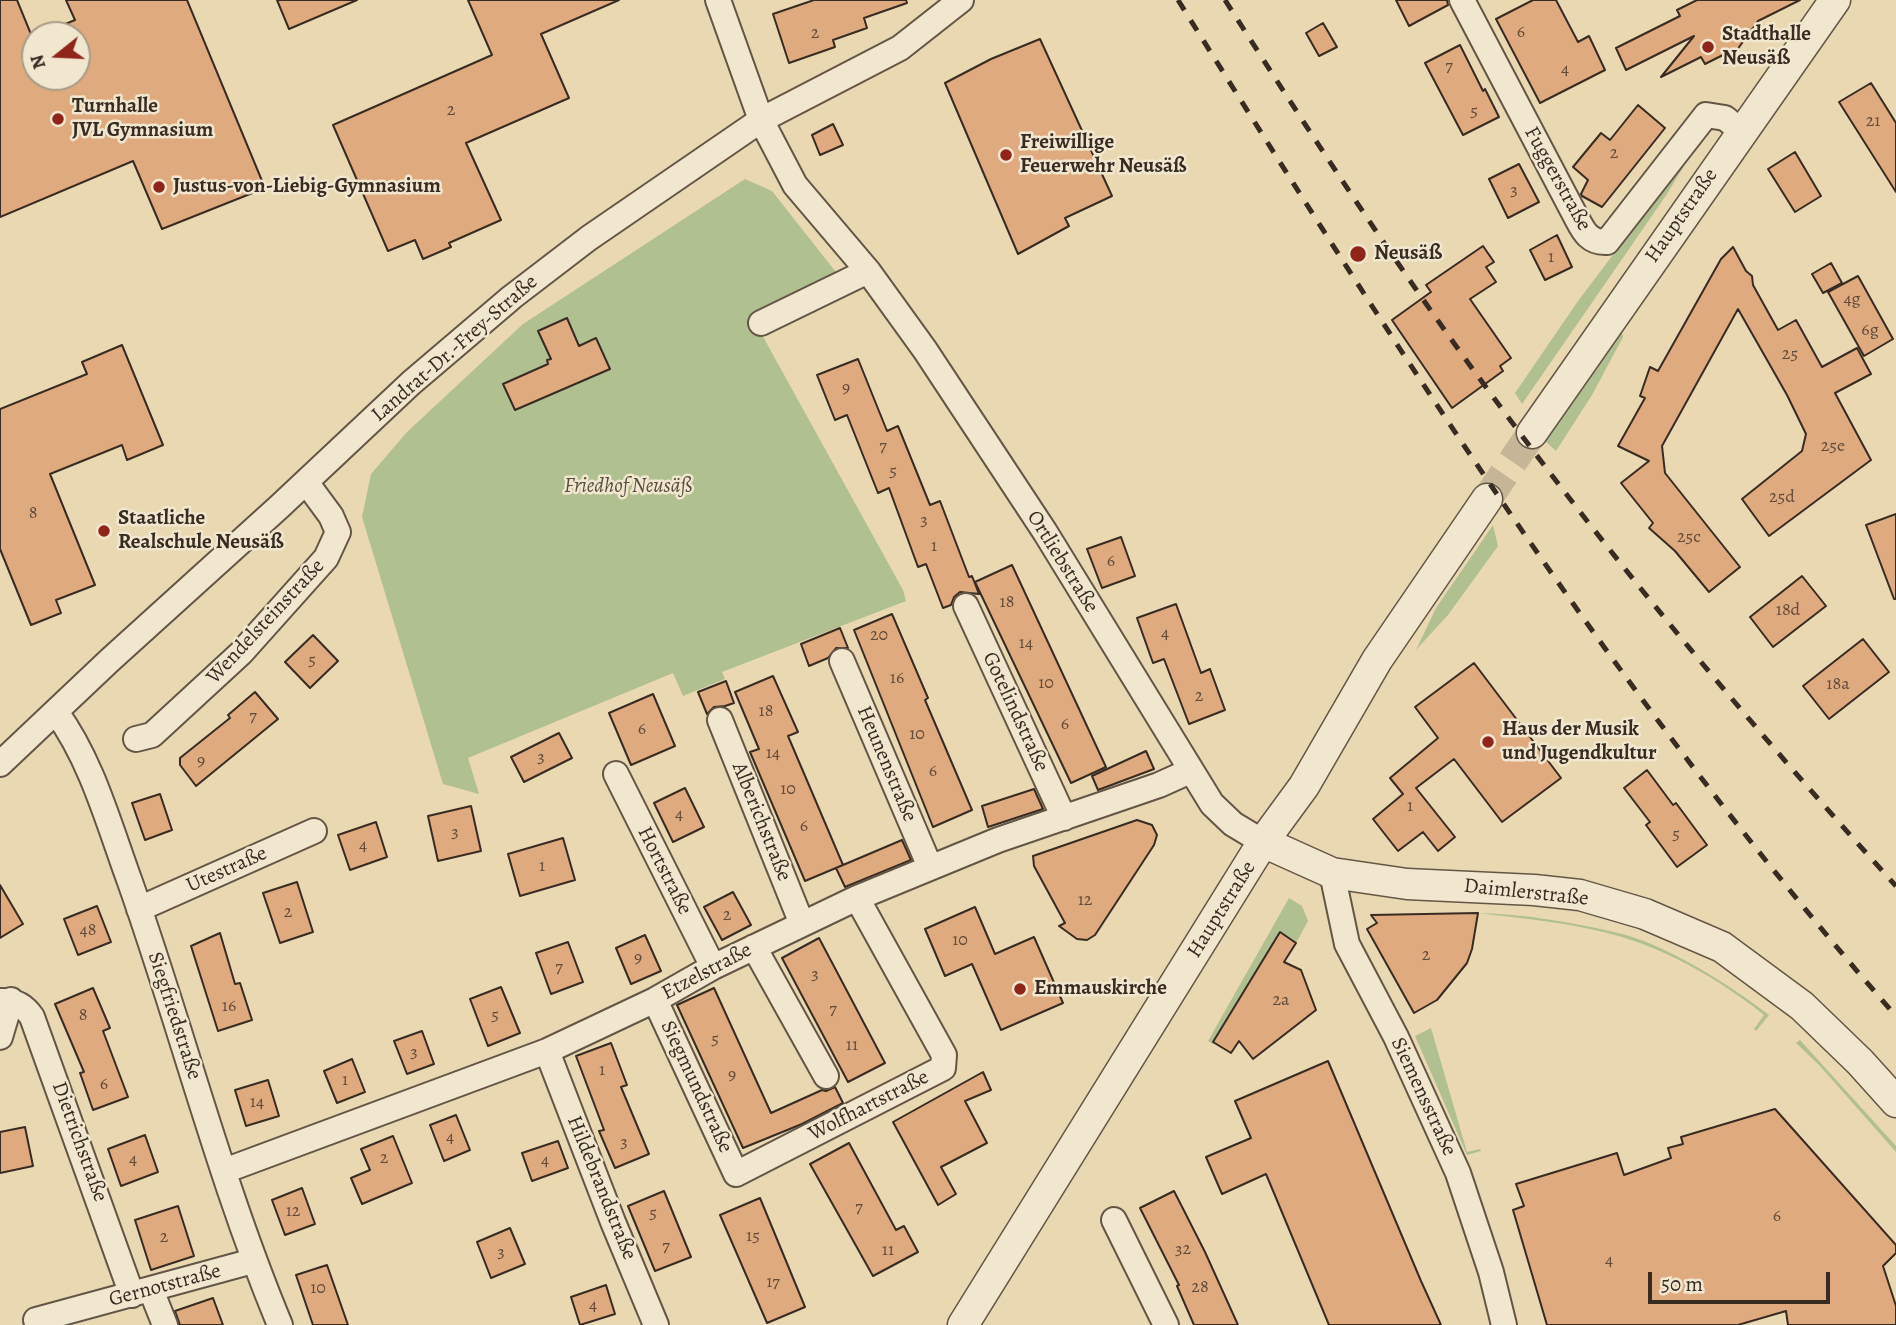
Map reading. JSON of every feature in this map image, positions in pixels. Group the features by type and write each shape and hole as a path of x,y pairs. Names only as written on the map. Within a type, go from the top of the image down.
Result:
{"street":[{"name":"Ortliebstraße","path":"718,0 761,120 794,185 869,271 925,350 1045,532 1212,804 1233,824 1263,842"},
{"name":"Landrat-Dr.-Frey-Straße","path":"0,764 411,383 512,297 589,238 761,120 900,48 961,0"},
{"name":"Fuggerstraße","path":"1462,0 1575,215 1587,236 1597,243 1607,243 1706,115 1724,118 1741,131"},
{"name":"Hauptstraße","path":"1532,433 1835,0"},
{"path":"761,323 869,271"},
{"name":"Wendelsteinstraße","path":"136,739 152,735 200,693 241,653 326,558 335,544 338,532 331,516 306,482"},
{"name":"Hauptstraße","path":"962,1325 1263,842 1304,786 1377,660 1487,499"},
{"name":"Gotelindstraße","path":"966,606 1064,818"},
{"name":"Heunenstraße","path":"842,661 930,867"},
{"name":"Siegfriedstraße","path":"56,712 69,730 98,794 139,909 253,1261 280,1325"},
{"name":"Alberichstraße","path":"720,720 802,924"},
{"name":"Etzelstraße","path":"224,1171 547,1051 857,898 998,839 1158,785 1190,771"},
{"name":"Hortstraße","path":"616,774 713,967"},
{"name":"Utestraße","path":"139,909 314,831"},
{"name":"Daimlerstraße","path":"1263,842 1332,873 1407,884 1580,895 1645,914 1722,947 1802,1006 1860,1062 1896,1102"},
{"name":"Siemensstraße","path":"1332,873 1346,944 1396,1037 1458,1173 1504,1325"},
{"name":"Wolfhartstraße","path":"736,1174 943,1068 944,1055 857,898"},
{"path":"754,947 826,1076"},
{"name":"Siegmundstraße","path":"655,1000 736,1174"},
{"path":"0,1037 5,1001"},
{"name":"Dietrichstraße","path":"5,1001 26,1009 32,1017 142,1292"},
{"name":"Hildebrandstraße","path":"547,1051 613,1223 656,1325"},
{"path":"1114,1220 1166,1325"},
{"name":"Gernotstraße","path":"37,1323 253,1261"},
{"path":"142,1292 165,1325"}],"green space":[{"path":"1699,141 1667,194 1522,404 1515,393 1578,301"},
{"name":"Friedhof Neusäß","path":"745,179 772,191 839,276 751,315 903,590 906,601 722,672 725,679 683,696 673,673 468,758 479,794 443,784 362,517 371,474 407,432 523,324"},
{"path":"1621,328 1623,337 1592,395 1556,451 1544,440"},
{"path":"1493,525 1498,546 1448,615 1416,650 1436,608"},
{"path":"1289,898 1302,906 1308,921 1296,943 1280,932 1213,1044 1208,1041"},
{"path":"1478,913 1547,919 1633,937 1695,966 1769,1015 1756,1031 1754,1029 1764,1015 1748,1003 1697,970 1660,951 1622,937 1550,922"},
{"path":"1431,1028 1467,1152 1481,1151 1467,1155 1415,1036"},
{"path":"1800,1040 1896,1146 1896,1152 1796,1043"}],"building":[{"path":"0,0 17,0 26,21 21,21 21,91 91,91 91,21 73,21 75,20 66,0 187,0 265,188 162,229 133,161 0,217"},
{"path":"277,0 357,0 289,29"},
{"path":"468,0 619,0 541,34 569,98 466,143 501,220 449,243 451,247 423,259 415,240 388,251 333,125 492,55"},
{"path":"814,0 906,0 907,3 864,18 867,28 833,40 835,47 789,63 773,14"},
{"path":"1396,0 1447,0 1448,5 1409,26"},
{"path":"1533,0 1556,0 1578,42 1589,36 1605,70 1540,103 1496,19"},
{"name":"Stadthalle Neusäß","path":"1697,0 1800,0 1758,21 1729,61 1725,54 1705,64 1701,57 1661,77 1694,36 1626,70 1616,48 1680,16 1677,10"},
{"path":"1323,23 1337,47 1319,56 1306,33"},
{"path":"1040,39 1112,196 1065,218 1069,226 1018,254 945,83 991,59"},
{"path":"1460,45 1499,117 1463,135 1425,63"},
{"path":"1871,83 1896,123 1896,192 1839,102"},
{"path":"1638,105 1665,128 1602,207 1582,196 1588,180 1573,167 1601,133 1610,140"},
{"path":"833,124 843,145 820,155 812,135"},
{"path":"1795,152 1821,196 1795,212 1768,169"},
{"path":"1519,164 1539,202 1508,218 1489,179"},
{"path":"1557,235 1572,267 1545,280 1530,250"},
{"path":"1483,246 1494,262 1486,267 1496,282 1470,299 1511,358 1500,366 1503,371 1452,408 1392,320 1431,292 1426,285"},
{"path":"1733,247 1746,271 1752,276 1753,285 1778,330 1796,320 1822,367 1857,348 1871,374 1835,393 1871,460 1769,536 1742,499 1802,451 1806,434 1738,309 1662,446 1665,473 1740,567 1709,592 1675,551 1649,528 1653,523 1621,483 1649,461 1618,446 1645,398 1640,396 1650,367 1658,371 1721,259"},
{"path":"1831,263 1842,283 1823,293 1812,274"},
{"path":"1858,276 1893,339 1864,356 1828,292"},
{"path":"567,318 579,346 596,338 610,369 515,410 503,384 548,364 547,360 551,359 538,331"},
{"path":"122,345 163,445 127,460 122,445 50,474 95,585 56,600 61,613 31,625 0,549 0,409 87,374 82,362"},
{"path":"858,359 887,431 898,426 930,505 940,501 969,577 972,576 979,594 960,592 951,605 943,608 926,564 918,567 889,488 878,493 847,415 835,420 817,375"},
{"path":"1896,514 1896,599 1894,599 1866,525"},
{"path":"1121,537 1135,576 1102,588 1087,549"},
{"path":"1012,565 1106,767 1071,783 975,582"},
{"path":"1802,576 1826,606 1773,647 1750,617"},
{"path":"1176,604 1201,673 1210,669 1225,710 1189,724 1164,659 1153,663 1137,618"},
{"path":"892,614 972,810 933,827 854,630"},
{"path":"840,628 848,648 836,648 828,658 809,666 801,644"},
{"path":"313,635 338,661 310,688 285,662"},
{"path":"1863,639 1889,672 1829,719 1803,686"},
{"name":"Haus der Musik und Jugendkultur","path":"1474,663 1561,778 1502,822 1454,759 1416,788 1455,837 1438,851 1423,832 1398,851 1373,819 1403,794 1390,778 1438,738 1415,707"},
{"path":"773,676 798,732 788,736 843,865 805,881 750,752 759,749 735,692"},
{"path":"726,681 734,703 714,707 707,714 698,692"},
{"path":"255,692 278,719 196,786 180,765 180,758 230,718 228,715"},
{"path":"653,694 675,746 631,765 609,713"},
{"path":"559,733 572,758 524,782 511,757"},
{"path":"1146,751 1154,769 1098,790 1092,776"},
{"path":"1647,770 1707,845 1677,867 1646,825 1650,822 1624,788"},
{"path":"685,788 704,827 673,842 654,803"},
{"path":"1034,789 1043,809 988,827 982,806"},
{"path":"160,794 172,830 145,840 132,803"},
{"path":"471,806 481,851 438,861 428,816"},
{"path":"1137,820 1152,825 1157,835 1154,845 1095,935 1087,940 1077,939 1059,926 1065,923 1034,866 1033,856"},
{"path":"376,822 387,857 350,870 338,835"},
{"path":"563,838 575,880 520,896 508,854"},
{"path":"902,840 911,860 845,887 836,868"},
{"path":"297,882 313,932 280,943 263,893"},
{"path":"0,885 23,924 0,938"},
{"path":"733,892 751,925 722,940 704,907"},
{"path":"97,906 111,942 78,955 64,919"},
{"path":"975,907 995,954 1034,937 1063,1003 1001,1030 972,964 945,976 925,929"},
{"path":"1478,913 1467,963 1437,1000 1414,1013 1367,929 1377,923 1371,915"},
{"path":"1280,932 1296,943 1284,962 1301,970 1316,1010 1253,1059 1239,1041 1231,1053 1213,1042"},
{"path":"220,933 235,984 240,983 252,1020 218,1031 191,946"},
{"path":"645,935 661,971 631,984 616,948"},
{"path":"819,938 885,1063 848,1082 782,958"},
{"path":"568,942 583,982 551,994 536,953"},
{"path":"501,987 520,1033 488,1046 470,999"},
{"path":"93,988 110,1028 103,1031 128,1097 93,1110 80,1073 84,1072 55,1004"},
{"path":"714,988 771,1113 822,1090 835,1087 843,1103 802,1124 743,1148 677,1005"},
{"path":"422,1031 434,1064 407,1074 394,1041"},
{"path":"611,1043 627,1085 621,1087 649,1154 615,1168 599,1131 604,1130 576,1056"},
{"path":"352,1059 365,1092 337,1103 324,1071"},
{"path":"1328,1061 1441,1325 1329,1325 1266,1174 1222,1194 1206,1157 1251,1138 1235,1101"},
{"path":"983,1072 991,1090 965,1101 987,1143 941,1167 956,1194 938,1205 893,1122"},
{"path":"268,1080 279,1116 246,1126 235,1090"},
{"path":"1775,1109 1896,1245 1896,1253 1883,1266 1896,1306 1896,1325 1788,1325 1786,1311 1738,1325 1547,1325 1513,1210 1524,1206 1516,1184 1617,1153 1624,1175 1671,1158 1668,1148 1683,1144 1681,1137"},
{"path":"456,1115 470,1150 444,1161 430,1125"},
{"path":"25,1127 33,1166 0,1173 0,1132"},
{"path":"145,1135 158,1172 121,1186 108,1149"},
{"path":"393,1136 412,1183 362,1204 351,1178 370,1170 361,1149"},
{"path":"558,1141 568,1168 532,1181 522,1153"},
{"path":"849,1143 896,1230 904,1226 918,1252 873,1276 810,1164"},
{"path":"302,1188 315,1224 285,1235 272,1200"},
{"path":"664,1191 691,1257 655,1271 628,1206"},
{"path":"1174,1191 1238,1325 1194,1325 1177,1286 1179,1285 1140,1208"},
{"path":"760,1198 805,1307 767,1323 720,1215"},
{"path":"178,1206 194,1256 151,1270 135,1220"},
{"path":"510,1228 525,1264 491,1278 477,1242"},
{"path":"327,1265 348,1325 313,1325 296,1275"},
{"path":"606,1285 615,1314 580,1325 571,1297"},
{"path":"213,1298 223,1325 180,1325 175,1311"}],"tunnel":[{"path":"1487,499 1532,433"}],"railway":[{"path":"1178,0 1430,394 1606,650 1699,775 1796,897 1896,1016"},
{"path":"1225,0 1388,249 1539,458 1687,645 1790,767 1896,886"}],"place":[{"name":"Stadthalle Neusäß","path":"1708,47"},
{"name":"Turnhalle JVL Gymnasium","path":"58,119"},
{"name":"Freiwillige Feuerwehr Neusäß","path":"1006,155"},
{"name":"Justus-von-Liebig-Gymnasium","path":"159,187"},
{"name":"Neusäß","path":"1358,254"},
{"name":"Staatliche Realschule Neusäß","path":"104,531"},
{"name":"Haus der Musik und Jugendkultur","path":"1488,742"},
{"name":"Emmauskirche","path":"1020,989"}]}
